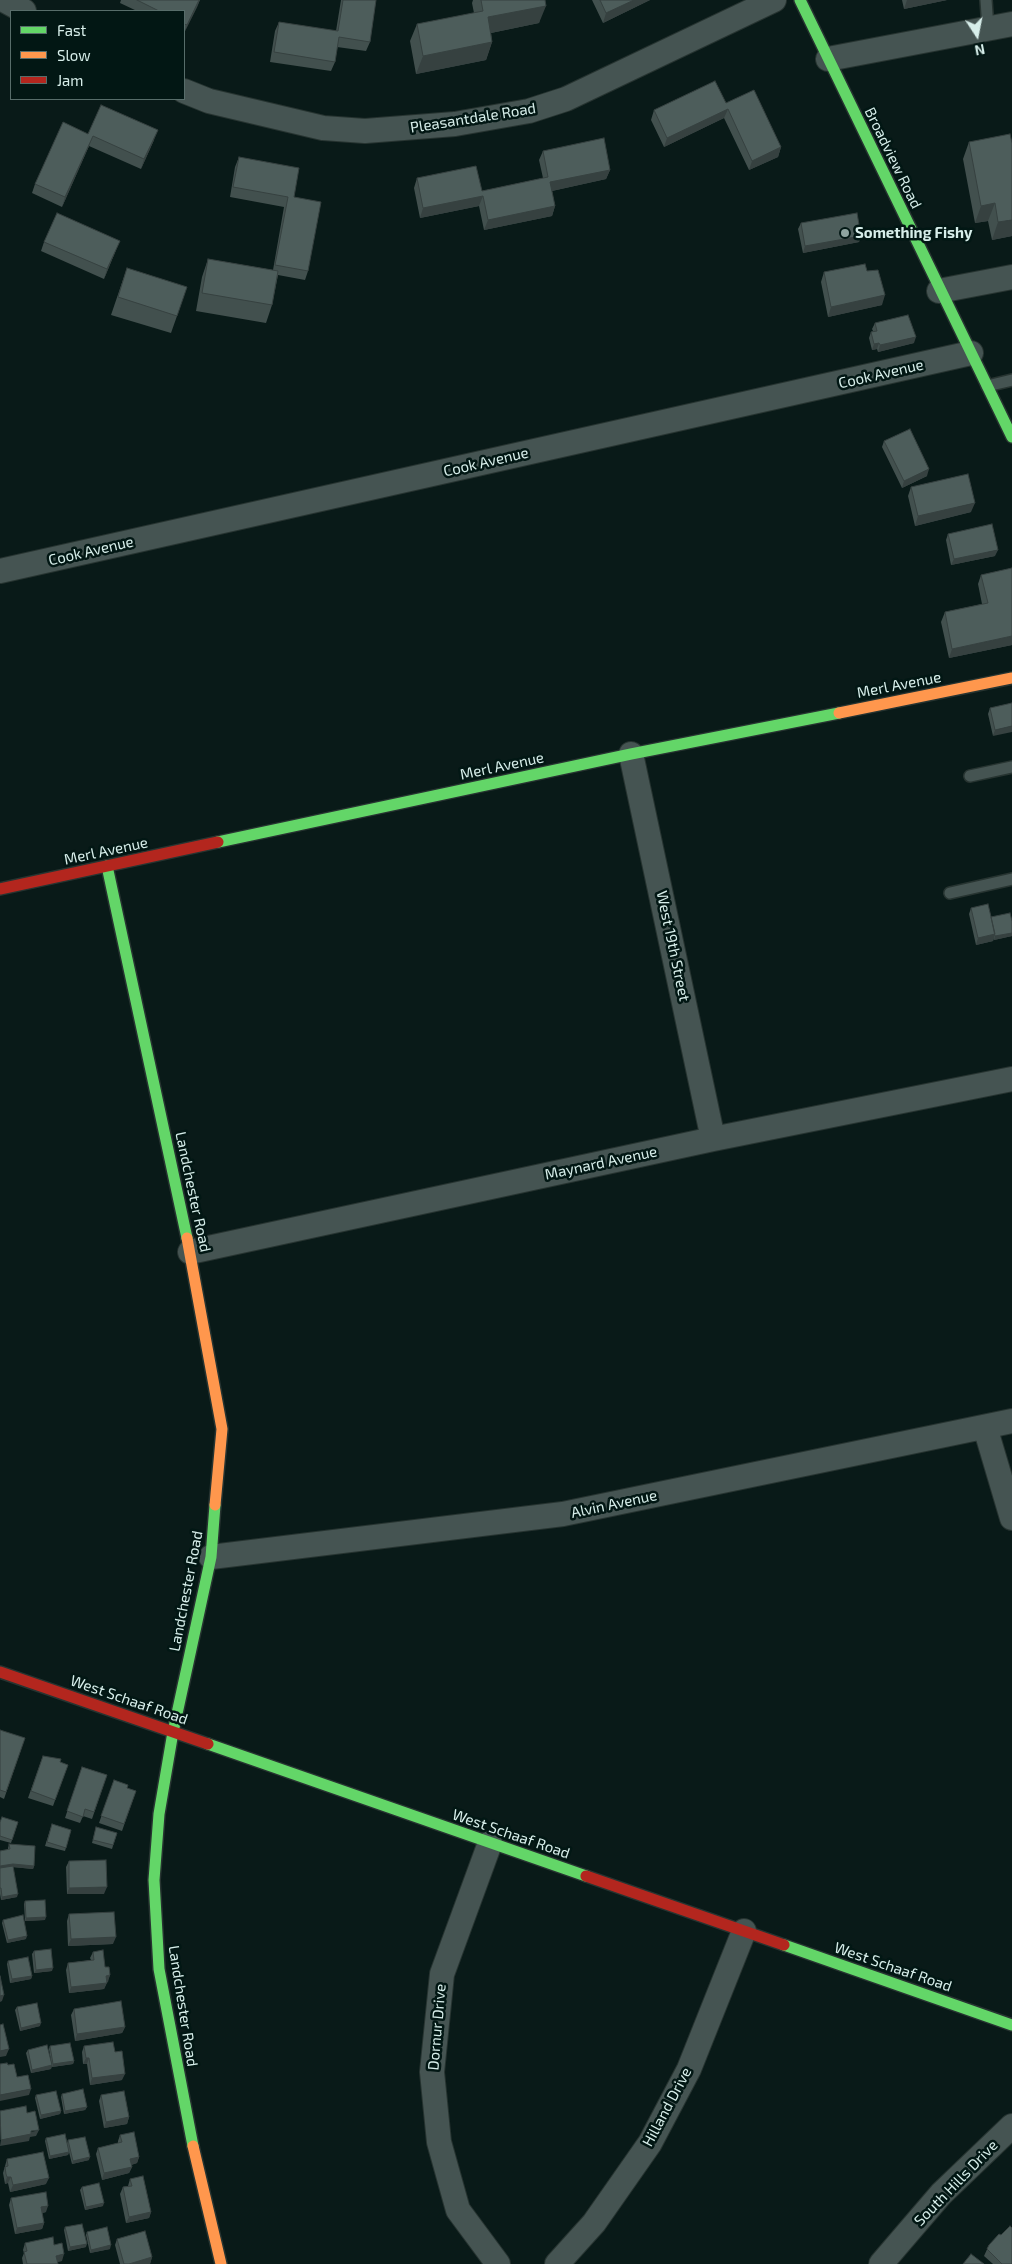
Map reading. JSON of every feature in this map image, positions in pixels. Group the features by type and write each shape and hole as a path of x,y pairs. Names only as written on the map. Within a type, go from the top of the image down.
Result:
{"street":[{"path":"4,0 22,10"},
{"name":"Pleasantdale Road","path":"185,91 238,108 323,128 365,131 455,124 529,111 566,99 774,0"},
{"name":"Broadview Road","path":"800,0 1012,437"},
{"path":"828,59 1012,24"},
{"path":"940,291 1012,277"},
{"name":"Cook Avenue","path":"0,571 972,354"},
{"name":"Merl Avenue","path":"0,889 631,754 1012,678"},
{"name":"West 19th Street","path":"631,754 713,1138"},
{"name":"Landchester Road","path":"107,866 190,1252 222,1429 211,1557 173,1732 159,1814 154,1880 159,1969 188,2123 221,2264"},
{"name":"Maynard Avenue","path":"190,1252 713,1138 1012,1079"},
{"name":"Alvin Avenue","path":"211,1557 563,1514 1012,1421"},
{"path":"985,1428 1012,1518"},
{"name":"West Schaaf Road","path":"0,1672 1012,2025"},
{"name":"Dornur Drive","path":"490,1843 442,1974 432,2072 439,2142 458,2210 498,2264"},
{"name":"Hilland Drive","path":"557,2264 594,2223 650,2143 689,2069 744,1931"},
{"name":"South Hills Drive","path":"881,2264 941,2194 1012,2126"}],"lane":[{"path":"986,0 988,28"},
{"path":"988,386 1012,380"},
{"path":"970,776 1012,767"},
{"path":"950,893 1012,879"}],"building":[{"path":"137,0 199,0 187,25 185,24 185,10 157,10"},
{"path":"343,0 376,0 370,42 339,37 335,62 274,52 279,22 338,31"},
{"path":"481,0 545,0 546,6 488,17 492,42 423,56 417,24 483,11"},
{"path":"600,0 634,0 606,13"},
{"path":"715,81 726,103 754,90 781,147 752,161 728,109 667,138 654,110"},
{"path":"101,105 158,130 144,159 93,136 65,197 35,184 63,122 88,134"},
{"path":"1010,134 1012,143 1012,220 998,222 995,203 981,206 969,142"},
{"path":"604,138 610,170 550,182 555,206 488,220 483,196 423,208 417,178 476,166 482,191 548,177 543,151"},
{"path":"239,157 299,168 294,197 321,202 308,271 275,265 288,197 233,187"},
{"path":"57,213 120,241 107,269 44,242"},
{"path":"857,213 861,236 805,246 801,223"},
{"path":"208,259 278,271 272,305 202,293"},
{"path":"865,264 867,271 878,270 885,295 831,307 824,272"},
{"path":"127,268 187,287 177,316 118,297"},
{"path":"908,315 916,337 880,345 879,343 874,344 871,332 877,331 875,323"},
{"path":"910,429 929,469 904,481 884,441"},
{"path":"968,474 975,503 918,516 911,487"},
{"path":"992,524 998,550 954,559 948,534"},
{"path":"1012,568 1012,636 952,649 945,612 988,603 981,575"},
{"path":"1012,703 1012,726 995,730 990,708"},
{"path":"988,904 995,934 978,938 971,908"},
{"path":"1010,913 1012,933 995,936 991,917"},
{"path":"0,1730 25,1738 6,1792 0,1790"},
{"path":"43,1756 61,1759 60,1762 68,1765 55,1800 31,1791"},
{"path":"82,1767 107,1775 94,1812 85,1809 83,1817 67,1811"},
{"path":"114,1780 128,1785 127,1788 136,1791 124,1824 101,1816"},
{"path":"2,1817 18,1822 12,1840 0,1836"},
{"path":"52,1824 71,1830 66,1848 47,1842"},
{"path":"96,1827 117,1833 113,1845 93,1840"},
{"path":"9,1844 35,1846 34,1866 13,1864 0,1866 0,1851 10,1849"},
{"path":"106,1860 107,1887 69,1888 69,1861"},
{"path":"13,1866 18,1894 2,1897 0,1868"},
{"path":"45,1900 46,1917 26,1918 25,1901"},
{"path":"114,1912 116,1937 71,1939 69,1914"},
{"path":"23,1915 27,1936 8,1940 3,1920"},
{"path":"51,1949 53,1968 36,1970 34,1951"},
{"path":"103,1950 105,1967 109,1967 110,1975 106,1976 107,1983 71,1987 68,1963 94,1960 93,1952"},
{"path":"28,1957 32,1976 12,1979 8,1961"},
{"path":"0,1976 4,1995 0,1996"},
{"path":"121,2001 125,2027 77,2034 74,2009"},
{"path":"37,2003 41,2023 21,2028 17,2007"},
{"path":"3,2024 9,2049 0,2051 0,2025"},
{"path":"113,2042 115,2052 122,2051 125,2074 92,2078 89,2058 86,2058 84,2046"},
{"path":"70,2043 74,2061 53,2064 50,2046"},
{"path":"47,2045 52,2065 32,2070 28,2050"},
{"path":"7,2063 8,2065 14,2064 17,2077 28,2075 31,2089 0,2095 0,2064"},
{"path":"83,2089 87,2107 65,2111 62,2094"},
{"path":"56,2091 61,2111 41,2115 36,2095"},
{"path":"124,2091 129,2117 106,2122 101,2095"},
{"path":"26,2106 27,2113 35,2111 39,2130 31,2131 31,2134 1,2140 0,2111"},
{"path":"134,2132 139,2157 130,2159 132,2167 104,2173 98,2148 122,2142 120,2135"},
{"path":"65,2134 69,2152 50,2156 46,2138"},
{"path":"85,2137 90,2157 73,2161 68,2140"},
{"path":"43,2152 49,2178 13,2185 11,2177 7,2177 6,2174 7,2159"},
{"path":"143,2176 151,2212 129,2217 123,2187 132,2186 130,2179"},
{"path":"99,2183 104,2203 86,2207 82,2187"},
{"path":"46,2192 48,2206 41,2207 44,2223 17,2228 11,2198"},
{"path":"82,2224 87,2244 70,2247 65,2227"},
{"path":"1010,2226 1012,2228 1012,2264 1002,2264 987,2249 999,2234 1001,2235"},
{"path":"107,2227 111,2245 91,2250 87,2232"},
{"path":"145,2231 152,2257 124,2264 117,2239"},
{"path":"53,2237 54,2245 62,2243 64,2254 56,2256 58,2264 27,2264 24,2252 27,2251 25,2243"},
{"path":"971,2254 984,2264 963,2264"}],"traffic: fast":[{"path":"800,0 1012,437"},
{"path":"218,842 631,754 839,713"},
{"path":"107,866 187,1238"},
{"path":"193,2146 159,1969 154,1880 159,1814 173,1732 211,1557 215,1505"},
{"path":"208,1744 586,1876"},
{"path":"784,1945 1012,2025"}],"traffic: slow":[{"path":"839,713 1012,678"},
{"path":"187,1238 222,1429 215,1505"},
{"path":"193,2146 221,2264"}],"traffic: jam":[{"path":"0,889 218,842"},
{"path":"0,1672 208,1744"},
{"path":"586,1876 784,1945"}],"place":[{"name":"Something Fishy","path":"845,233"}]}
